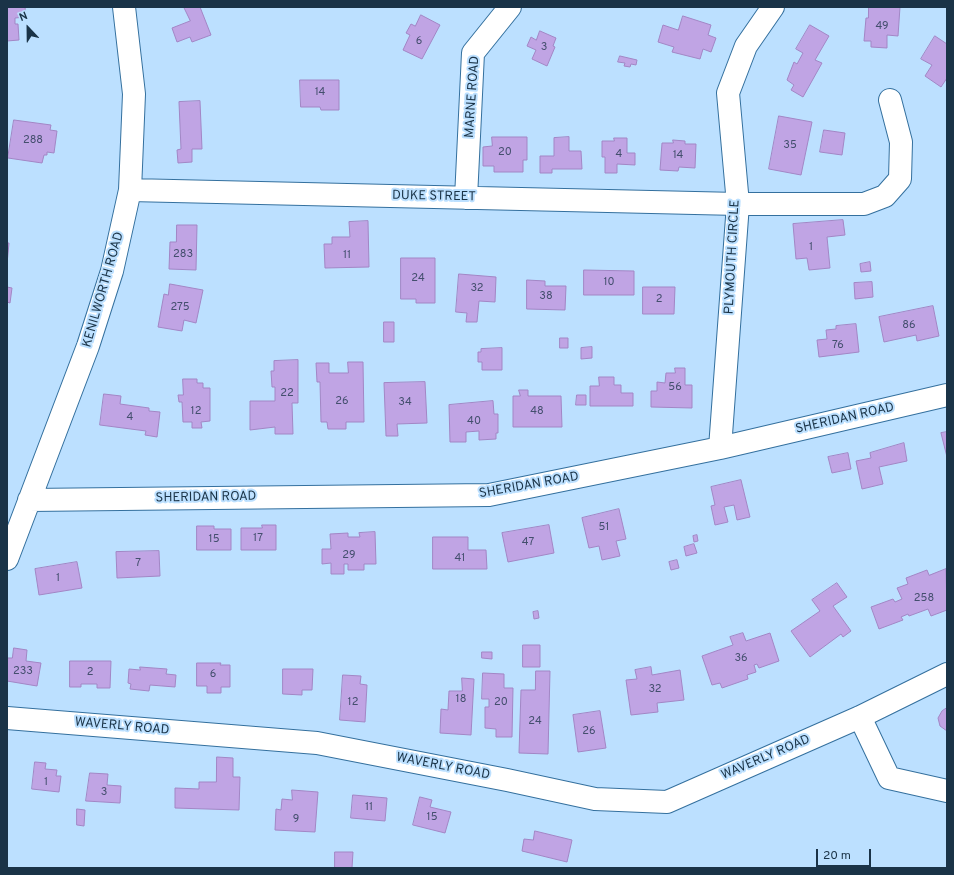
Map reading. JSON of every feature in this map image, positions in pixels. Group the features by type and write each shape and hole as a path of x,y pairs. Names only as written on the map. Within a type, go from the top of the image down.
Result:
{"street":[{"name":"KENILWORTH ROAD","path":"7,560 88,346 112,271 130,190 134,94 124,7"},
{"name":"MARNE ROAD","path":"466,198 473,53 510,7"},
{"name":"PLYMOUTH CIRCLE","path":"720,448 738,204 728,93 746,46 773,7"},
{"name":"DUKE STREET","path":"130,190 738,204 864,204 885,196 900,179 901,142 890,100"},
{"name":"SHERIDAN ROAD","path":"29,500 490,495 720,448 947,395"},
{"name":"WAVERLY ROAD","path":"7,718 317,743 507,780 595,799 667,802 860,717 947,674"},
{"path":"860,717 889,778 947,791"}],"building":[{"path":"7,7 25,7 26,17 15,18 15,24 18,24 19,40 7,41"},
{"path":"184,7 200,7 211,35 192,42 190,37 177,42 172,28 190,21"},
{"path":"869,7 900,7 898,36 887,35 887,48 871,47 871,41 864,41 866,18 868,18"},
{"path":"421,15 440,25 422,59 403,50 410,35 406,33 411,24 415,26"},
{"path":"683,16 711,25 708,35 716,38 711,52 703,49 700,59 672,52 674,47 658,42 663,25 678,30"},
{"path":"810,25 829,36 815,60 822,63 803,97 791,90 794,85 787,80 794,62 797,64 803,53 796,49"},
{"path":"540,31 556,38 553,46 555,47 547,66 532,59 536,50 527,46 531,37 536,40"},
{"path":"935,36 947,44 947,78 941,87 925,76 932,65 921,59"},
{"path":"620,56 637,60 636,65 631,64 630,67 624,66 625,63 618,62"},
{"path":"300,80 339,80 339,110 321,110 320,107 301,107"},
{"path":"200,101 202,149 192,149 192,162 178,163 177,150 181,149 179,102"},
{"path":"779,116 812,122 801,175 769,169"},
{"path":"14,120 51,125 50,130 57,131 54,153 47,152 47,155 44,155 42,163 8,158"},
{"path":"824,130 845,133 842,155 820,152"},
{"path":"492,137 527,137 527,160 523,160 523,172 494,172 494,166 483,166 483,147 492,146"},
{"path":"569,137 569,151 581,151 582,169 552,169 552,173 540,173 540,156 554,156 554,138"},
{"path":"614,138 627,138 627,153 635,153 635,165 617,164 617,173 605,173 605,157 602,157 602,141 614,141"},
{"path":"673,140 685,141 685,144 696,144 695,168 679,167 678,171 660,170 662,143 673,143"},
{"path":"843,220 845,235 827,237 830,268 809,270 807,258 796,259 793,224"},
{"path":"368,221 369,267 325,268 324,244 332,244 332,237 350,237 349,222"},
{"path":"177,225 197,225 196,270 169,269 170,242 176,242"},
{"path":"7,243 9,243 7,264"},
{"path":"401,258 435,258 435,303 416,303 416,299 401,299"},
{"path":"870,262 871,271 861,272 860,264"},
{"path":"584,270 634,271 634,295 584,295"},
{"path":"459,274 496,277 495,302 479,301 477,322 466,322 467,313 456,312"},
{"path":"527,280 545,281 545,286 566,286 565,310 527,309"},
{"path":"872,282 873,297 855,299 854,283"},
{"path":"170,284 203,290 196,323 184,320 182,331 158,327 164,294 168,295"},
{"path":"7,287 12,288 10,303 7,302"},
{"path":"643,287 675,287 674,314 643,314"},
{"path":"933,306 939,336 917,341 916,335 884,342 879,317"},
{"path":"384,322 394,322 394,342 384,342"},
{"path":"856,324 859,352 819,357 817,340 827,339 826,330 836,329 836,326"},
{"path":"560,338 568,338 568,348 560,348"},
{"path":"592,347 592,358 581,359 581,348"},
{"path":"502,348 502,370 482,370 482,362 478,362 478,352 481,352 481,349"},
{"path":"298,360 298,403 292,403 293,434 275,434 275,427 250,430 250,401 275,401 275,387 272,387 271,371 274,371 274,361"},
{"path":"348,362 363,362 364,422 346,422 346,429 328,429 327,422 321,422 320,382 317,382 316,363 329,363 329,373 348,373"},
{"path":"675,368 685,368 685,385 692,385 692,408 651,407 651,391 657,391 657,382 665,383 666,373 675,373"},
{"path":"599,377 614,377 614,385 621,385 621,393 633,393 633,406 590,406 590,386 599,386"},
{"path":"183,379 197,379 197,383 203,383 203,388 210,388 210,421 201,422 202,428 192,428 192,422 183,422 182,402 179,402 178,395 183,395"},
{"path":"425,382 427,423 397,424 398,436 386,436 384,383"},
{"path":"519,390 528,390 528,396 561,396 562,427 513,427 513,396 520,396"},
{"path":"104,394 121,396 120,404 149,408 149,411 160,412 157,437 145,435 146,431 100,425"},
{"path":"577,395 586,395 586,405 576,405"},
{"path":"493,401 494,414 498,414 498,433 496,433 496,439 479,440 479,431 466,432 466,442 450,442 449,405"},
{"path":"947,432 947,457 941,433"},
{"path":"904,443 907,461 879,467 883,484 862,489 856,461 871,458 870,453"},
{"path":"848,453 851,469 832,473 828,457"},
{"path":"741,480 750,517 737,520 734,505 724,507 728,522 715,525 711,506 715,505 711,487"},
{"path":"619,509 626,539 616,541 620,556 602,560 599,546 589,548 582,518"},
{"path":"262,525 276,525 276,550 241,550 241,528 262,528"},
{"path":"549,525 554,553 508,562 502,533"},
{"path":"197,526 214,526 214,529 231,529 231,550 197,550"},
{"path":"375,532 376,564 364,564 364,570 348,570 348,564 344,564 344,574 331,574 331,563 322,564 322,549 331,549 330,534 348,533 348,537 360,537 359,533"},
{"path":"697,535 698,541 694,542 693,536"},
{"path":"433,537 468,537 468,550 486,550 487,569 433,569"},
{"path":"694,544 697,553 686,556 684,547"},
{"path":"159,551 160,576 117,578 116,552"},
{"path":"677,560 679,568 671,570 669,562"},
{"path":"77,562 82,588 39,595 35,569"},
{"path":"946,569 947,610 931,616 928,609 909,616 908,614 901,617 903,620 879,629 871,607 893,599 895,602 902,599 897,588 908,584 906,578 927,570 929,575"},
{"path":"837,583 847,597 833,606 851,631 843,637 841,634 810,657 791,631 820,611 812,600"},
{"path":"538,611 539,618 534,619 533,612"},
{"path":"743,633 746,641 770,633 779,661 759,668 757,664 754,665 756,672 747,675 748,679 722,688 720,683 712,685 702,656 733,645 730,637"},
{"path":"523,645 540,645 540,667 523,667"},
{"path":"14,648 27,650 26,661 41,663 37,686 7,681 7,658 12,658"},
{"path":"482,652 492,652 492,659 482,658"},
{"path":"70,661 111,661 110,688 97,688 97,684 81,684 81,687 70,687"},
{"path":"197,663 221,663 220,665 230,665 230,687 221,687 221,693 207,693 207,686 197,686"},
{"path":"140,667 167,669 166,674 176,675 175,687 150,685 149,691 130,689 131,684 128,683 129,669 140,670"},
{"path":"651,667 652,675 680,670 684,700 657,703 658,712 631,715 626,680 637,679 635,670"},
{"path":"283,669 313,669 312,690 302,690 302,695 283,694"},
{"path":"536,671 550,671 548,754 519,753 521,690 535,690"},
{"path":"483,673 504,674 504,688 513,688 512,737 496,737 496,729 485,728 485,707 489,707 489,699 482,699"},
{"path":"343,675 361,676 360,684 367,685 365,722 340,720"},
{"path":"462,678 474,679 471,735 440,733 441,709 448,710 449,691 462,691"},
{"path":"947,708 947,731 940,726 938,718 942,711"},
{"path":"600,711 606,748 578,752 573,715"},
{"path":"217,757 233,758 233,777 240,777 239,810 175,808 175,788 199,789 199,782 216,782"},
{"path":"35,762 46,763 45,769 57,770 56,776 61,776 59,792 32,789"},
{"path":"90,773 108,774 107,785 121,786 120,803 86,801"},
{"path":"292,790 318,792 315,832 275,830 276,809 281,810 282,799 292,800"},
{"path":"353,795 387,798 385,821 351,818"},
{"path":"420,797 432,800 430,807 451,812 445,833 413,825"},
{"path":"77,809 85,810 84,826 77,825"},
{"path":"535,831 572,840 567,862 522,851 524,839 533,840"},
{"path":"335,852 353,852 352,868 335,868"}]}
